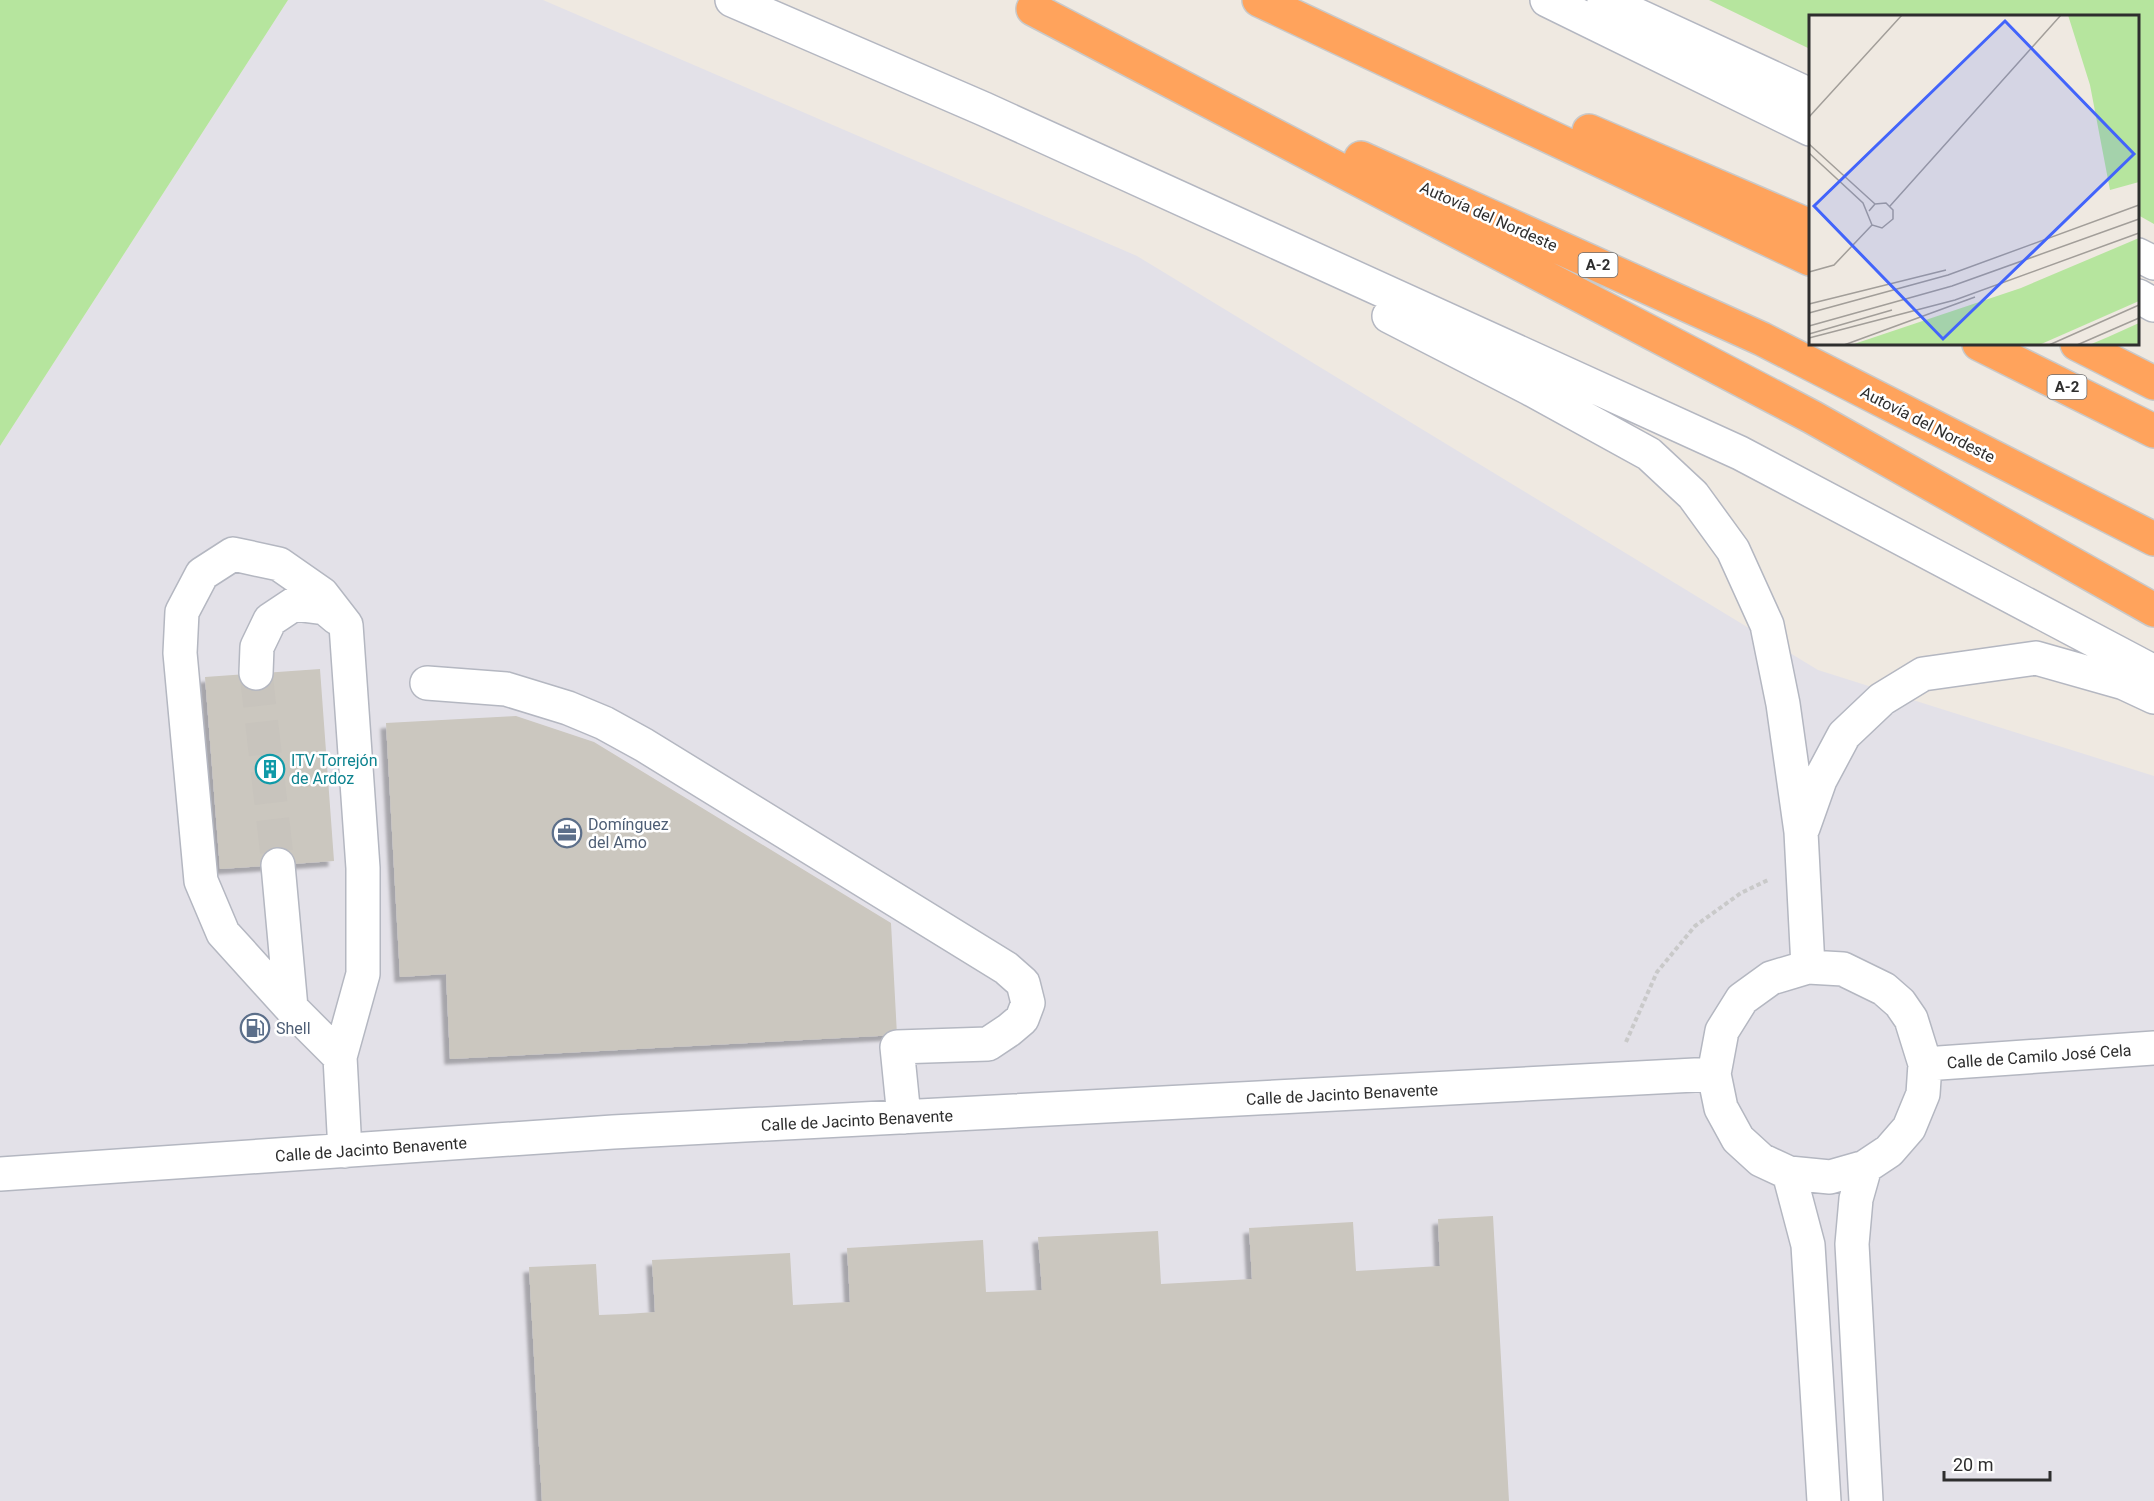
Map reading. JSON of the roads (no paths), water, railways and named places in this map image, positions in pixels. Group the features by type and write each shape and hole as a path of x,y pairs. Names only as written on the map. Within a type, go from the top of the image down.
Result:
{"highway":[{"path":"1258,0 1809,259"},
{"path":"1280,0 1809,226"},
{"path":"1022,5 1812,417 2154,610"},
{"name":"Autovía del Nordeste","path":"1022,5 1762,339 2154,539"},
{"name":"A-2","path":"1981,345 2154,431"},
{"path":"2079,345 2154,383"}],"street":[{"path":"732,0 984,109 1740,453 2154,672"},
{"path":"1546,0 1809,129"},
{"path":"1604,0 1809,95"},
{"path":"984,109 1529,388 1649,454 1693,495 1733,550 1767,626 1783,704 1801,832 1808,967"},
{"path":"2139,256 2154,263"},
{"path":"2139,297 2154,305"},
{"path":"340,1057 291,1008 223,933 201,881 180,653 182,612 202,574 233,554 279,564 322,594 346,625 363,868 363,974 340,1057 345,1151"},
{"path":"256,673 257,647 270,620 294,604 325,608 346,625"},
{"path":"1801,832 1820,780 1844,735 1882,699 1923,675 2036,658 2124,683 2154,698"},
{"path":"427,683 506,689 568,708 604,723 644,745 1006,968 1023,983 1028,1003 1022,1018 988,1044 897,1047 904,1117"},
{"path":"278,865 291,1008"},
{"path":"1808,967 1843,969 1884,989 1900,1003 1911,1019 1925,1064 1923,1094 1909,1128 1889,1152 1865,1167 1830,1177 1789,1173 1761,1160 1738,1139 1721,1108 1714,1074 1722,1031 1742,999 1771,978 1808,967"},
{"name":"Calle de Camilo José Cela","path":"1925,1064 2154,1048"},
{"name":"Calle de Jacinto Benavente","path":"0,1174 613,1132 1714,1074"},
{"path":"1865,1167 1856,1199 1852,1244 1866,1501"},
{"path":"1789,1173 1808,1245 1824,1501"}],"tunnel":[{"path":"256,673 278,865"}],"place":[{"name":"ITV Torrejón de Ardoz","path":"270,769"},
{"name":"Domínguez del Amo","path":"567,833"},
{"name":"Shell","path":"255,1028"}]}
